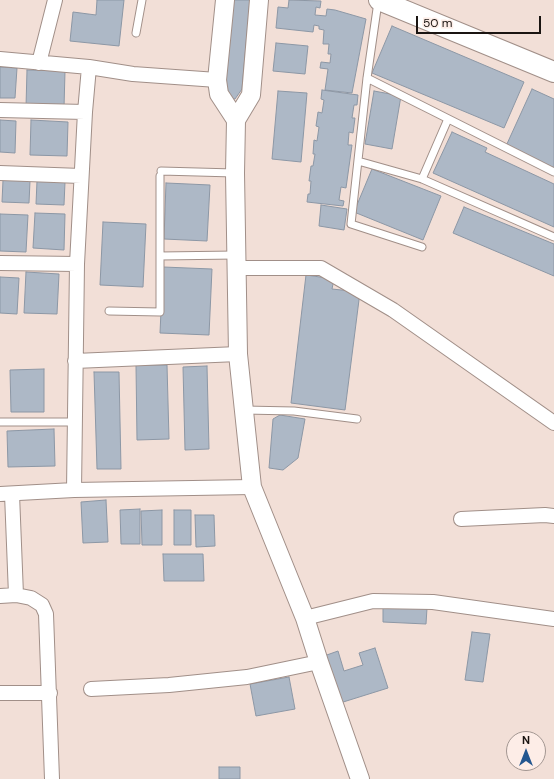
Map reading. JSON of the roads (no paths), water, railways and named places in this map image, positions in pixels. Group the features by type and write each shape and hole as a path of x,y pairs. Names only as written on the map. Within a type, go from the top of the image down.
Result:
{"main road":[{"path":"379,0 554,72"}],"street":[{"path":"39,63 54,0"},
{"path":"225,0 217,80 219,94 236,120"},
{"path":"259,0 251,95 236,120 235,173 238,354 252,487 305,618 360,779"},
{"path":"0,60 89,67 133,74 217,80"},
{"path":"74,490 76,264 89,67"},
{"path":"0,110 85,112"},
{"path":"0,172 81,176"},
{"path":"236,262 321,268 394,310 554,423"},
{"path":"0,263 76,264"},
{"path":"75,361 238,354"},
{"path":"16,595 6,494 74,490 252,487"},
{"path":"462,519 545,514 554,516"},
{"path":"0,596 16,595 31,598 42,605 46,614 52,779"},
{"path":"305,618 373,601 433,602 554,619"},
{"path":"91,689 169,685 247,677 319,662"},
{"path":"0,693 50,693"}],"lane":[{"path":"136,33 142,0"},
{"path":"379,0 367,78 351,224 422,247"},
{"path":"367,78 554,172"},
{"path":"422,179 448,119"},
{"path":"358,161 422,179 554,237"},
{"path":"110,311 160,312 160,174 235,173"},
{"path":"160,256 236,262"},
{"path":"244,410 294,411 357,419"},
{"path":"0,422 75,422"}]}
